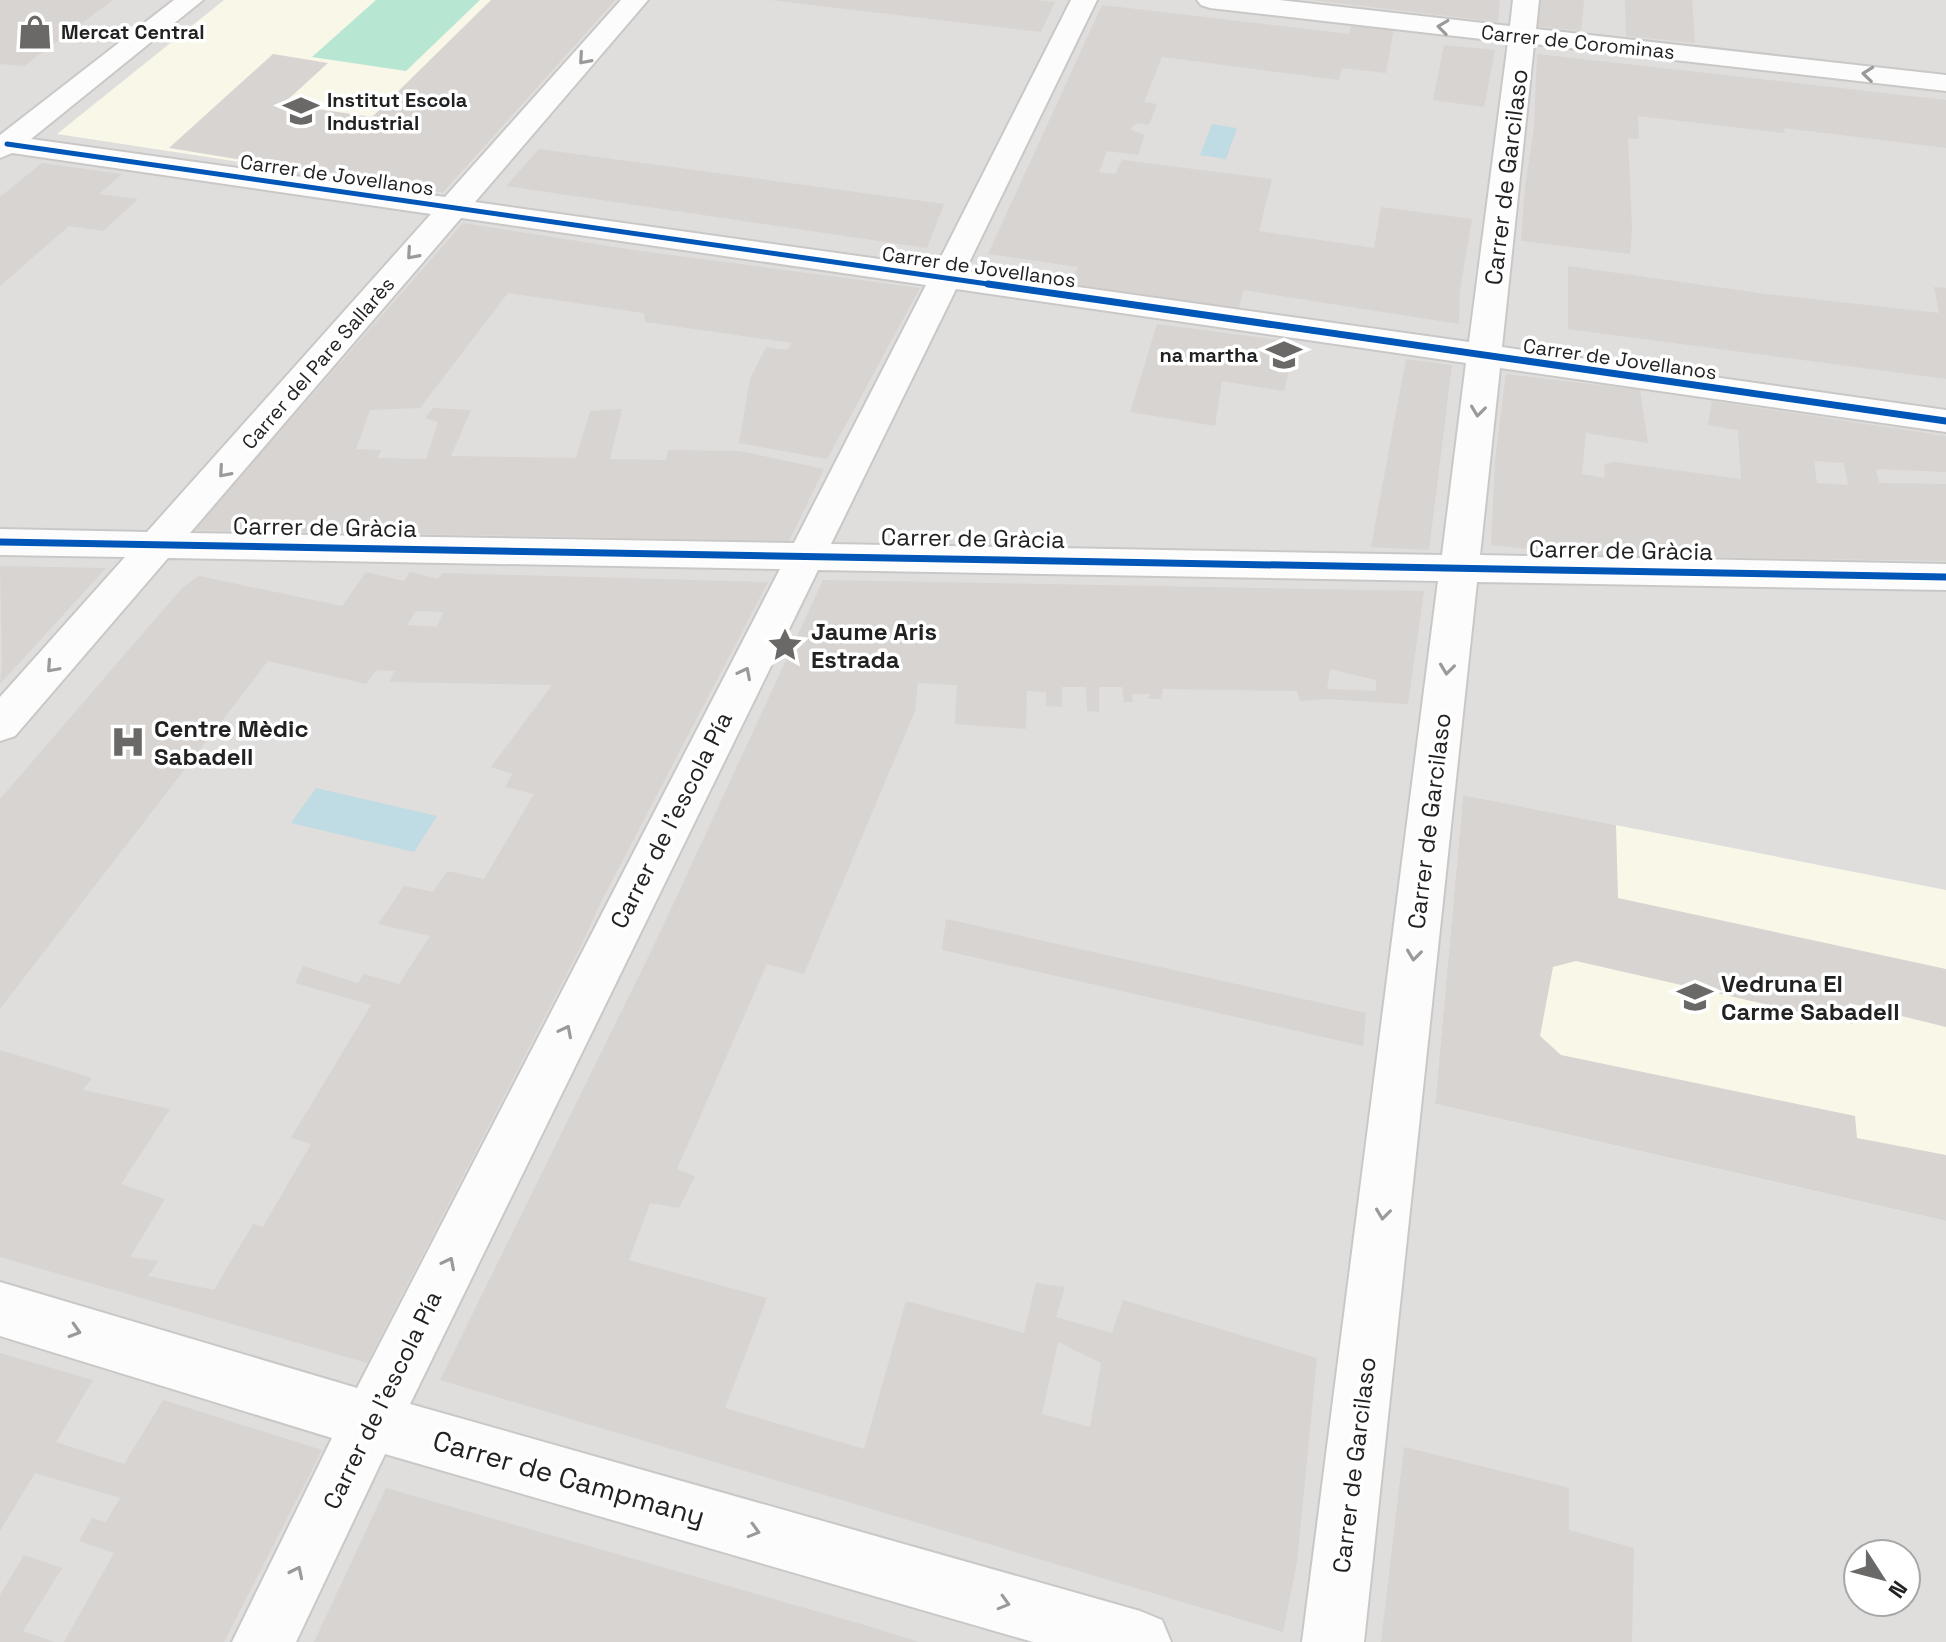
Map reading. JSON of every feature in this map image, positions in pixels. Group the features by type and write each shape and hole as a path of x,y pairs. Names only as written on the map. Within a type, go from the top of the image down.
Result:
{"street":[{"path":"4,147 51,86 159,0"},
{"path":"4,147 190,0"},
{"name":"Carrer del Pare Sallarès","path":"0,725 161,545 635,0"},
{"name":"Carrer de l'escola Pía","path":"263,1642 370,1421 1084,0"},
{"name":"Carrer de Corominas","path":"1210,0 1525,18 1946,83"},
{"name":"Carrer de Garcilaso","path":"1333,1642 1525,18"},
{"name":"Carrer de Jovellanos","path":"4,147 1946,421"},
{"name":"Carrer de Gràcia","path":"0,542 1946,577"},
{"name":"Carrer de Campmany","path":"0,1309 370,1421 1140,1642"}],"shaded area":[{"path":"0,0 1946,0 1946,1642 0,1642"},
{"name":"Institut Escola Industrial","path":"224,0 616,0 443,193 57,134"},
{"name":"Vedruna El Carme Sabadell","path":"1463,795 1946,890 1946,1221 1435,1104"}],"green space":[{"path":"376,0 480,0 406,71 312,57"}],"water":[{"path":"1212,124 1237,128 1226,159 1200,155"},
{"path":"316,788 437,816 414,852 291,823"}],"building":[{"name":"Mercat Central","path":"0,0 113,0 24,66 0,64"},
{"path":"491,0 616,0 443,193 169,148 273,54 328,63 283,104 372,117"},
{"path":"770,0 1035,0 1055,2 1041,32"},
{"path":"1312,0 1500,0 1498,22"},
{"path":"1538,0 1584,0 1581,31 1535,26"},
{"path":"1625,0 1692,0 1695,43 1626,36"},
{"path":"1102,5 1349,34 1352,23 1394,28 1386,73 1342,68 1339,80 1162,57 1144,102 1157,104 1149,125 1137,123 1129,129 1145,135 1138,155 1107,151 1099,172 1115,174 1122,160 1272,179 1259,231 1374,248 1381,207 1472,219 1460,290 1459,324 1243,290 1239,308 1071,284 1078,267 988,254"},
{"path":"1444,45 1495,50 1484,107 1433,100"},
{"path":"1537,54 1946,100 1946,148 1784,128 1785,133 1638,116 1639,139 1628,138 1632,228 1630,254 1521,241 1534,127"},
{"path":"539,149 944,204 927,248 506,186"},
{"path":"42,163 122,174 99,194 138,199 103,231 69,226 0,286 0,197"},
{"path":"463,223 634,250 920,288 827,459 739,443 750,379 766,347 787,350 792,343 645,322 644,313 508,293 420,408 370,410 356,449 381,450 378,458 426,459 438,422 425,418 433,408 471,410 451,456 576,458 590,411 622,409 610,459 666,460 668,450 739,451 824,469 789,541 194,530"},
{"path":"1568,266 1766,294 1939,313 1934,287 1946,288 1946,379 1568,329"},
{"path":"1157,324 1296,342 1284,391 1222,381 1215,426 1130,412"},
{"path":"1406,359 1452,365 1429,550 1371,547"},
{"path":"1506,374 1640,390 1648,443 1586,433 1582,474 1605,478 1604,464 1615,462 1741,479 1738,430 1708,425 1712,401 1946,436 1946,472 1876,469 1879,483 1946,484 1946,561 1585,555 1491,545 1495,460","holes":["1814,461 1844,463 1848,485 1817,483"]},
{"path":"0,566 106,568 0,684 2,661"},
{"path":"366,572 404,581 410,572 438,579 442,573 768,582 367,1363 0,1257 0,1050 92,1078 83,1090 170,1109 121,1184 165,1199 130,1257 158,1261 148,1276 214,1290 253,1224 263,1227 311,1144 291,1138 371,1005 295,983 303,966 358,983 364,974 399,984 430,936 378,924 404,886 433,892 447,871 484,879 534,794 505,787 512,774 491,767 552,685 389,682 395,671 376,670 366,684 268,661 0,1009 0,799 182,588 199,576 342,606","holes":["416,611 443,612 437,627 407,625"]},
{"path":"823,580 1424,591 1408,704 1325,699 1300,701 1297,691 1163,689 1161,699 1148,699 1150,694 1132,694 1133,702 1124,702 1122,687 1099,687 1099,712 1087,711 1086,687 1062,687 1062,707 1046,706 1046,692 1027,691 1026,729 955,724 957,685 918,683 915,711 804,974 767,964 677,1169 695,1176 679,1208 650,1203 629,1260 767,1298 725,1408 864,1449 906,1301 1024,1333 1036,1283 1065,1287 1056,1317 1112,1333 1123,1300 1317,1358 1297,1562 1283,1632 440,1380 658,937","holes":["1330,669 1376,680 1376,691 1327,689","1058,1342 1101,1363 1090,1427 1042,1414"]},
{"path":"1463,795 1616,825 1618,898 1946,969 1946,1027 1849,1003 1853,1024 1576,961 1553,967 1540,1036 1561,1055 1855,1116 1857,1138 1946,1155 1946,1221 1435,1104"},
{"path":"946,919 1366,1013 1363,1046 942,950"},
{"path":"0,1353 93,1380 56,1442 124,1464 163,1400 322,1450 224,1642 64,1642 114,1553 79,1541 92,1518 106,1522 120,1498 35,1473 0,1531"},
{"path":"1404,1447 1569,1488 1569,1530 1634,1548 1632,1642 1381,1642"},
{"path":"386,1488 861,1624 919,1642 314,1642"},
{"path":"24,1555 62,1568 23,1631 55,1642 0,1642 0,1595"}],"cycle path":[{"path":"7,144 1946,421"},
{"path":"0,542 1946,577"}],"place":[{"name":"Mercat Central","path":"35,32"},
{"name":"Institut Escola Industrial","path":"301,111"},
{"name":"na martha","path":"1284,355"},
{"name":"Jaume Aris Estrada","path":"785,645"},
{"name":"Centre Mèdic Sabadell","path":"128,742"},
{"name":"Vedruna El Carme Sabadell","path":"1695,997"}]}
